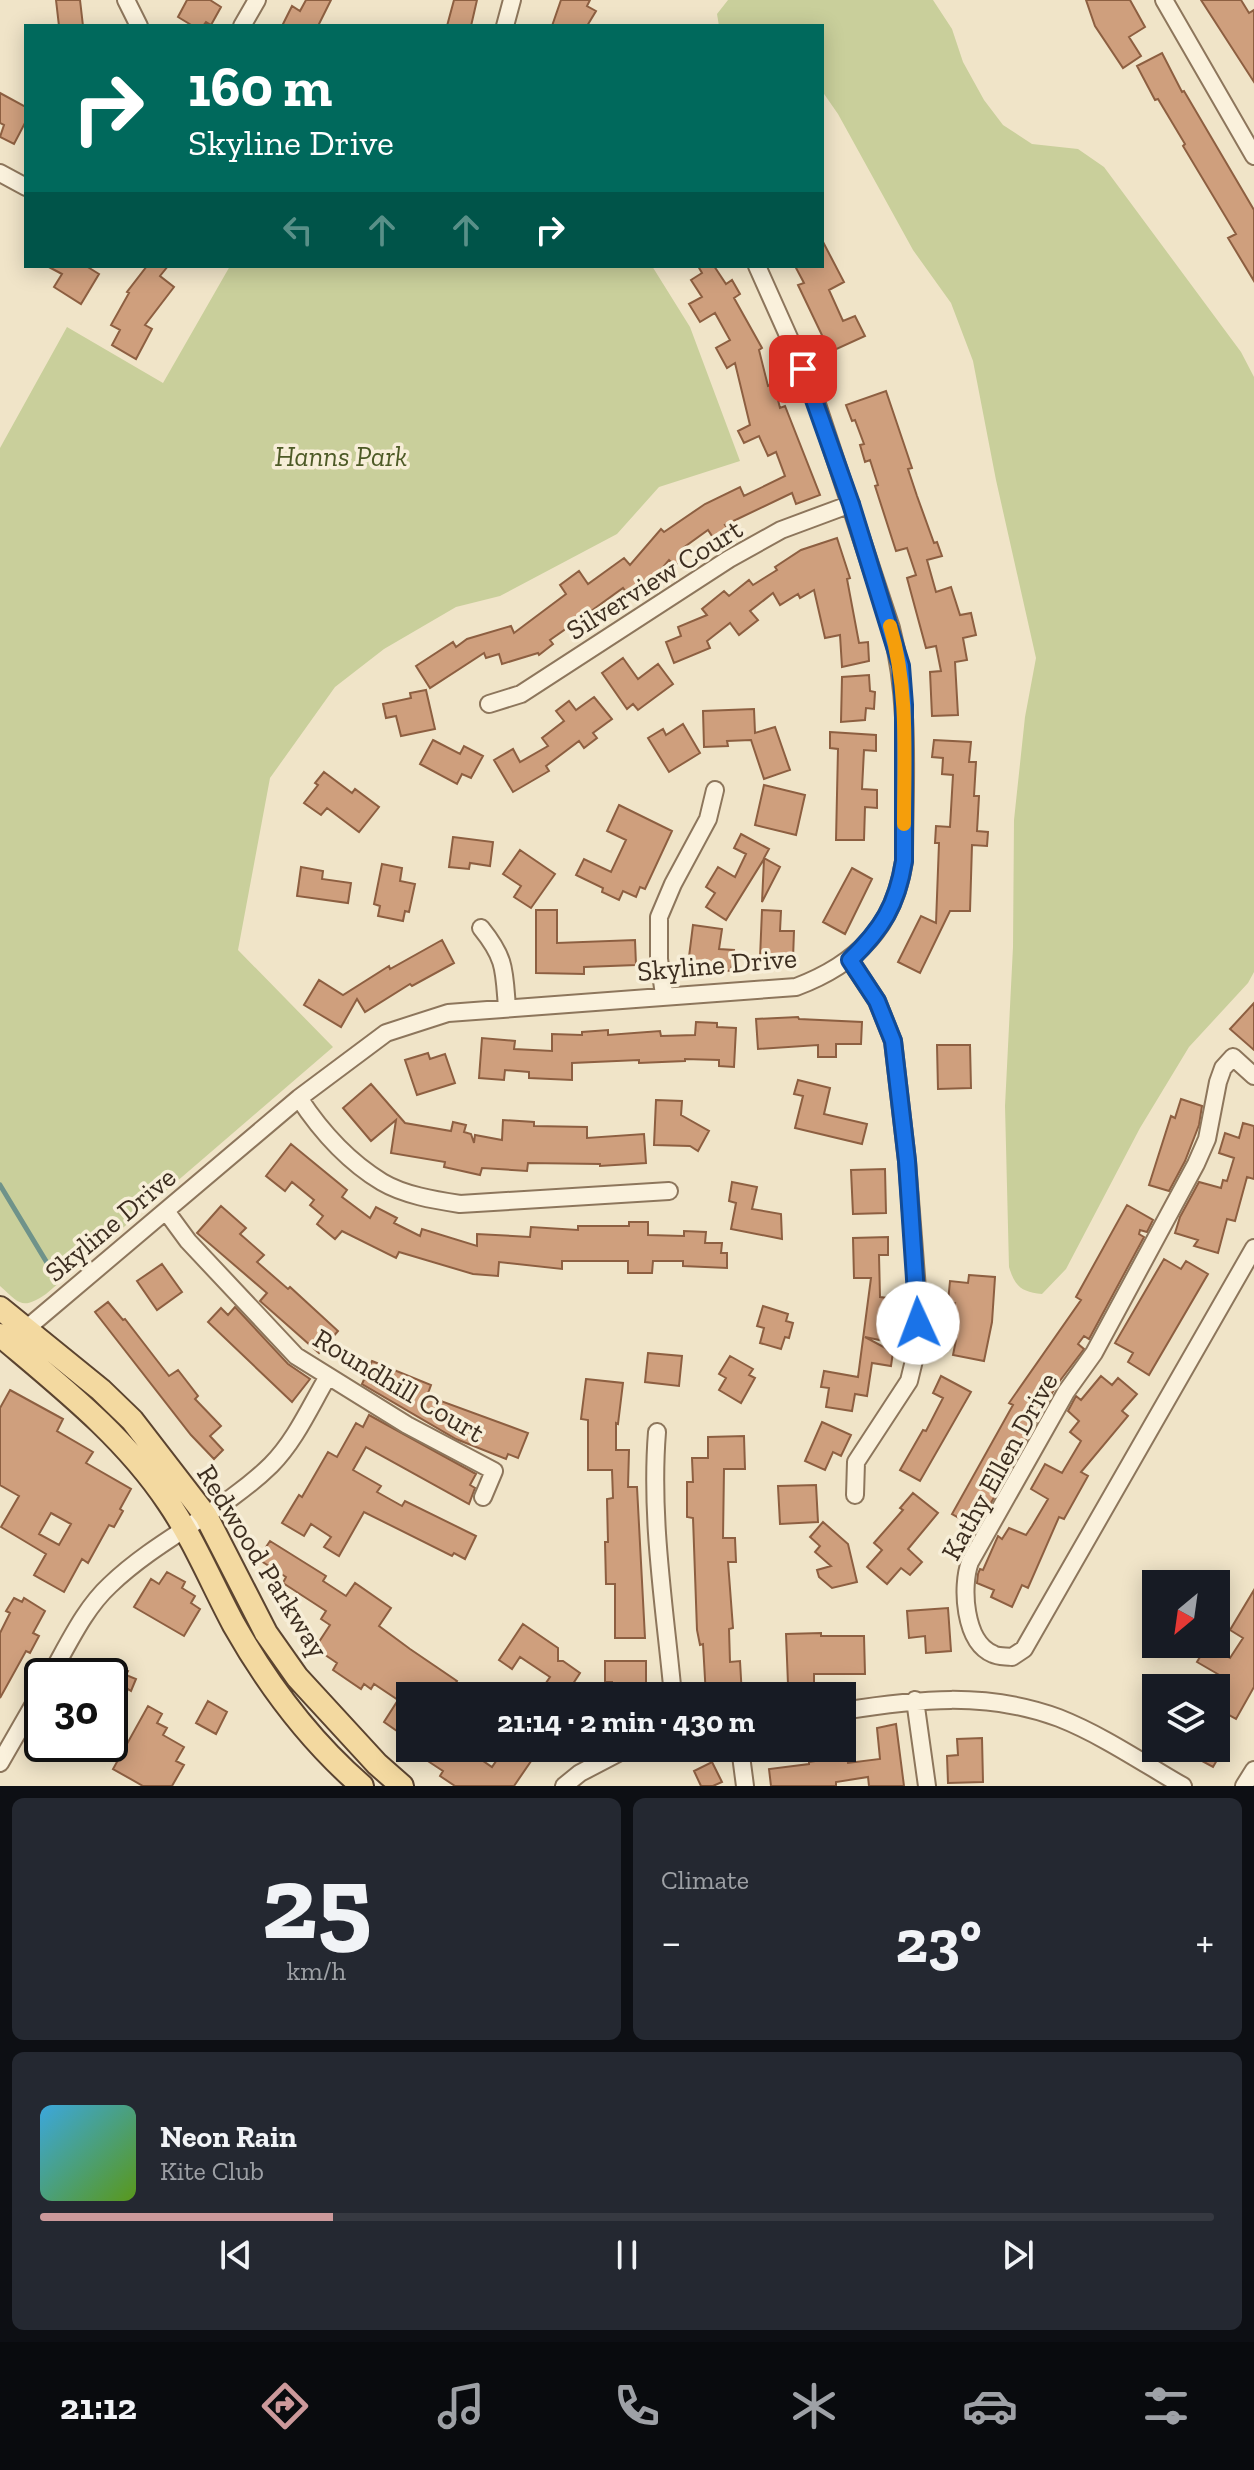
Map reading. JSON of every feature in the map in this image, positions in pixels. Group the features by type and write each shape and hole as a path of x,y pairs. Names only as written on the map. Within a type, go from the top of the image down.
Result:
{"main road":[{"name":"Redwood Parkway","path":"0,1308 12,1336 110,1433 168,1501 254,1660 293,1715 322,1749 362,1786"},
{"name":"Redwood Parkway","path":"12,1336 101,1390 132,1420 206,1516 266,1633 297,1677 377,1764 402,1786"}],"street":[{"path":"126,0 138,24"},
{"path":"243,24 257,0"},
{"path":"506,24 512,0"},
{"path":"1164,0 1254,156"},
{"path":"0,173 24,186"},
{"name":"Skyline Drive","path":"12,1336 299,1098 386,1033 448,1013 796,987 850,960 867,943 892,908 900,887 904,861 901,666 812,389 758,268"},
{"name":"Silverview Court","path":"489,704 521,694 729,559 781,530 851,504"},
{"path":"664,995 659,959 659,917 708,819 715,790"},
{"path":"481,928 499,951 504,967 507,1008"},
{"path":"850,960 877,1001 893,1041 907,1161 918,1302 918,1344 909,1381 856,1462 855,1495"},
{"name":"Kathy Ellen Drive","path":"1254,1076 1233,1057 1223,1068 1207,1139 1196,1164 1094,1353 1066,1392 970,1562 963,1595 979,1642 993,1654 1012,1657 1024,1649 1254,1248"},
{"path":"299,1098 325,1132 382,1182 436,1201 460,1204 669,1191"},
{"name":"Roundhill Court","path":"166,1211 188,1241 296,1356 407,1425 494,1471 483,1497"},
{"path":"60,1658 109,1586 137,1560 206,1516 271,1464 294,1436 327,1378"},
{"path":"657,1432 655,1507 672,1682"},
{"path":"915,1700 927,1786"},
{"path":"856,1709 915,1700 983,1700 1029,1709 1073,1725 1183,1786"},
{"path":"0,1763 24,1721"},
{"path":"564,1786 601,1762"},
{"path":"742,1762 745,1786"},
{"path":"1244,1786 1254,1770"}],"green space":[{"path":"728,0 933,0 952,29 963,62 984,100 1003,125 1032,144 1078,149 1104,167 1241,352 1254,377 1254,972 1248,983 1189,1047 1140,1128 1066,1269 1042,1294 1020,1287 1009,1267 1005,1106 1013,947 1014,820 1025,717 1036,658 973,361 951,303 913,250 824,94 824,24 719,24 717,14"},
{"name":"Hanns Park","path":"229,268 653,268 690,327 740,461 659,487 617,534 500,596 456,607 384,649 335,687 270,778 238,950 333,1047 46,1294 32,1302 22,1303 0,1286 0,448 67,327 163,383"}],"building":[{"path":"56,0 80,0 83,24 59,24"},
{"path":"187,0 210,0 221,7 212,24 190,24 178,17"},
{"path":"306,0 331,0 319,24 283,24 292,6 300,11"},
{"path":"454,0 477,0 471,24 448,24"},
{"path":"561,0 590,0 587,6 596,11 588,24 553,24"},
{"path":"1086,0 1130,0 1145,27 1129,37 1141,56 1123,68 1095,26"},
{"path":"1201,0 1241,0 1249,13 1254,10 1254,82"},
{"path":"1162,53 1182,92 1254,210 1254,281 1228,238 1236,234 1137,66"},
{"path":"0,93 24,106 24,125 14,144 0,137 4,125 0,123"},
{"path":"824,244 844,282 829,290 843,321 855,316 865,336 830,352 798,285 804,283 796,268 824,268"},
{"path":"51,268 89,268 99,274 81,304 54,287 62,274"},
{"path":"145,268 166,268 160,276 174,287 145,325 152,329 136,359 112,345 120,330 111,325 127,292"},
{"path":"699,268 715,268 726,284 732,280 740,294 734,298 762,348 759,350 768,386 774,384 780,408 785,406 820,495 796,504 792,493 725,525 728,529 714,539 708,530 683,548 687,551 675,566 669,560 654,578 629,596 623,588 587,614 591,620 574,632 570,626 550,640 553,644 539,655 502,664 499,654 486,658 484,653 430,688 416,666 453,642 456,647 467,639 511,626 514,633 566,594 560,585 579,571 588,584 624,558 630,565 661,529 664,532 705,504 740,487 744,496 785,476 776,452 768,456 759,436 744,443 738,431 750,425 735,363 727,368 716,348 730,340 715,313 700,322 689,304 702,297 691,280 702,273"},
{"path":"886,391 912,468 908,469 917,496 942,556 927,560 936,592 951,587 960,615 971,613 976,635 963,638 967,660 955,662 958,715 932,716 930,672 941,671 936,646 926,648 907,578 916,575 907,548 896,551 870,460 865,462 860,445 864,444 846,405"},
{"path":"837,538 850,578 847,579 859,643 868,642 869,661 842,667 840,635 825,638 814,590 800,598 798,594 780,605 773,593 750,611 758,620 739,635 730,623 707,641 710,648 674,663 666,642 681,636 678,627 707,615 702,609 724,591 729,596 749,580 753,585 801,550"},
{"path":"623,658 638,679 658,664 673,684 638,710 633,704 627,709 602,673"},
{"path":"869,675 870,691 875,692 874,709 866,708 865,720 841,722 842,677"},
{"path":"426,690 435,729 401,736 396,716 386,718 383,704 411,698 410,693"},
{"path":"594,697 612,719 593,733 597,738 584,748 579,741 546,766 549,771 513,792 494,760 513,749 520,762 548,746 542,738 564,721 556,711 569,701 576,710"},
{"path":"754,709 755,733 775,727 790,770 764,779 751,740 727,741 728,746 704,747 703,711"},
{"path":"683,724 700,753 669,772 648,738 663,729 666,735"},
{"path":"830,732 876,735 876,751 864,750 862,789 877,790 877,808 865,807 864,840 836,840 838,749 830,748"},
{"path":"433,740 460,754 464,746 483,756 471,778 462,774 457,784 420,764"},
{"path":"934,740 971,742 969,762 976,762 974,796 979,796 977,831 988,832 987,846 972,845 970,911 950,911 920,973 898,962 921,916 936,923 939,843 935,843 936,826 950,827 953,775 942,774 943,758 932,757"},
{"path":"324,772 352,793 355,789 379,807 359,832 327,808 321,815 304,803"},
{"path":"764,785 805,795 796,835 755,825"},
{"path":"619,805 672,831 645,889 640,887 636,897 623,891 619,900 576,875 584,859 611,872 626,840 607,831"},
{"path":"741,834 769,849 764,858 780,867 762,902 764,859 726,920 706,907 715,893 706,887 718,867 735,877 746,854 734,848"},
{"path":"453,837 493,842 490,866 470,863 469,869 449,867"},
{"path":"520,850 555,874 531,908 514,897 521,886 503,874"},
{"path":"382,864 402,868 400,881 415,884 409,912 405,911 403,921 378,916 380,906 374,904"},
{"path":"301,867 323,871 322,879 351,883 348,903 297,896"},
{"path":"852,868 872,879 845,934 823,922"},
{"path":"536,910 557,910 557,943 635,940 636,965 584,967 584,974 536,973"},
{"path":"762,910 781,911 780,931 794,931 793,959 760,958"},
{"path":"693,925 722,929 719,949 734,950 731,971 688,965"},
{"path":"442,940 454,963 412,986 410,984 365,1012 357,999 341,1027 304,1005 319,980 343,995 389,966 390,969"},
{"path":"1254,1003 1254,1050 1230,1029"},
{"path":"798,1017 862,1022 861,1044 836,1044 836,1057 818,1057 818,1045 758,1049 756,1019"},
{"path":"696,1022 736,1028 734,1067 719,1066 719,1060 639,1063 639,1060 572,1063 572,1080 529,1078 529,1072 505,1070 504,1080 479,1078 482,1038 515,1041 514,1049 552,1051 552,1034 582,1035 582,1032 608,1030 608,1035 660,1031 661,1036 695,1035"},
{"path":"937,1045 970,1045 971,1088 938,1089"},
{"path":"428,1053 430,1059 445,1054 455,1083 417,1095 405,1060"},
{"path":"798,1080 830,1088 824,1114 867,1124 862,1144 795,1128 803,1096 794,1094"},
{"path":"371,1084 405,1123 451,1131 453,1122 466,1125 464,1132 471,1134 474,1143 475,1135 502,1140 503,1120 534,1122 534,1126 587,1127 587,1138 644,1134 646,1163 600,1166 528,1163 527,1171 482,1168 480,1175 444,1167 445,1162 391,1153 396,1120 371,1141 343,1108"},
{"path":"1181,1099 1202,1106 1199,1125 1169,1191 1149,1185 1171,1116 1175,1118"},
{"path":"656,1100 682,1101 681,1115 709,1131 698,1151 690,1146 654,1145"},
{"path":"1243,1123 1254,1126 1254,1179 1247,1177 1235,1221 1227,1219 1218,1253 1194,1246 1198,1240 1175,1233 1180,1217 1199,1182 1221,1188 1223,1180 1227,1181 1234,1158 1219,1153 1225,1133 1239,1138"},
{"path":"291,1144 347,1190 342,1197 370,1218 376,1207 397,1218 394,1223 420,1236 422,1229 477,1246 477,1234 530,1237 531,1227 578,1230 578,1226 629,1226 629,1222 648,1222 648,1235 684,1236 684,1231 706,1232 705,1243 722,1243 721,1253 727,1253 727,1268 683,1266 683,1261 653,1261 652,1273 628,1273 628,1261 562,1261 562,1269 499,1262 498,1276 473,1274 399,1252 396,1258 342,1231 335,1239 317,1224 323,1216 310,1205 314,1200 292,1182 285,1191 266,1176"},
{"path":"885,1169 886,1213 853,1214 851,1170"},
{"path":"732,1182 757,1187 752,1209 781,1214 782,1239 731,1229 736,1203 729,1201"},
{"path":"1127,1205 1153,1220 1147,1232 1140,1230 1139,1234 1144,1237 1089,1339 1084,1336 1078,1344 1084,1349 1056,1386 977,1528 952,1514 1013,1405 1009,1403 1081,1300 1076,1297"},
{"path":"221,1206 246,1228 240,1234 264,1255 257,1262 338,1331 319,1353 260,1301 267,1293 197,1233"},
{"path":"888,1237 888,1255 879,1255 880,1297 897,1299 895,1312 903,1313 899,1340 894,1343 865,1337 893,1352 891,1366 872,1363 867,1396 855,1394 852,1411 826,1407 829,1388 821,1387 824,1371 858,1377 871,1278 854,1278 853,1238"},
{"path":"1164,1259 1181,1269 1186,1261 1208,1274 1149,1375 1128,1362 1133,1353 1115,1343"},
{"path":"162,1264 182,1292 157,1310 137,1281"},
{"path":"969,1275 995,1277 992,1322 984,1361 953,1355 957,1335 948,1334 955,1303 948,1302 950,1281 968,1283"},
{"path":"108,1302 169,1376 178,1370 198,1396 195,1399 221,1426 210,1436 223,1450 214,1459 191,1435 95,1312"},
{"path":"763,1306 788,1314 786,1321 793,1323 789,1338 785,1337 781,1349 760,1343 764,1328 757,1326"},
{"path":"235,1307 288,1364 310,1379 292,1402 208,1322 221,1308 228,1315"},
{"path":"648,1353 682,1356 679,1386 645,1382"},
{"path":"730,1356 753,1369 749,1375 755,1378 741,1403 719,1390 726,1378 719,1374"},
{"path":"372,1361 431,1385 427,1396 528,1433 518,1458 508,1454 506,1459 456,1439 362,1384"},
{"path":"941,1376 971,1392 920,1481 900,1470 943,1398 933,1393"},
{"path":"1101,1376 1112,1385 1118,1378 1137,1394 1122,1411 1128,1416 1081,1472 1088,1476 1064,1519 1059,1517 1028,1588 1022,1585 1012,1607 991,1597 994,1590 977,1583 978,1574 980,1569 983,1570 998,1536 1002,1539 1009,1528 1026,1535 1032,1526 1048,1499 1031,1489 1045,1464 1062,1473 1081,1441 1070,1432 1079,1421 1068,1411 1076,1396 1081,1400"},
{"path":"586,1379 623,1383 616,1423 616,1450 629,1450 628,1487 637,1487 645,1638 615,1638 615,1584 606,1584 605,1542 608,1542 607,1499 613,1498 612,1470 588,1470 588,1420 581,1419"},
{"path":"10,1390 63,1419 57,1431 93,1452 86,1463 131,1489 114,1527 109,1525 88,1563 82,1559 64,1592 34,1575 46,1554 1,1527 19,1496 0,1485 0,1408","holes":["51,1513 71,1524 59,1545 39,1534"]},
{"path":"369,1415 476,1474 470,1485 475,1488 469,1504 366,1447 353,1470 381,1486 377,1492 402,1506 405,1501 476,1536 465,1559 454,1553 452,1556 364,1512 339,1556 324,1547 331,1537 311,1524 304,1536 282,1523 299,1495 302,1497 328,1452 337,1457 356,1423 363,1427"},
{"path":"822,1422 851,1435 841,1456 833,1452 825,1470 805,1461"},
{"path":"744,1436 745,1469 724,1469 723,1538 735,1538 736,1562 728,1562 733,1628 729,1629 730,1662 740,1661 741,1682 705,1682 703,1644 700,1645 697,1630 693,1518 687,1517 687,1482 693,1482 692,1458 708,1458 708,1437"},
{"path":"816,1485 818,1522 780,1524 778,1486"},
{"path":"913,1493 938,1513 908,1549 922,1562 910,1575 901,1568 887,1584 867,1567 882,1550 874,1543 903,1510 900,1508"},
{"path":"823,1522 848,1544 857,1582 832,1588 819,1577 817,1570 831,1566 815,1552 820,1546 810,1537"},
{"path":"270,1541 326,1576 323,1581 346,1596 355,1583 391,1608 379,1626 457,1681 396,1682 396,1699 374,1684 371,1689 364,1684 361,1689 333,1670 337,1663 315,1648 330,1625 321,1619 326,1611 283,1583 286,1577 258,1559"},
{"path":"167,1572 185,1582 182,1588 195,1596 191,1603 200,1609 184,1636 134,1607 151,1579 159,1584"},
{"path":"1254,1590 1254,1687 1236,1719 1230,1716 1230,1674 1218,1674 1197,1662 1199,1658 1230,1658 1243,1638 1230,1630"},
{"path":"14,1598 22,1602 24,1598 45,1611 33,1633 39,1636 30,1653 26,1651 0,1698 0,1633 10,1613 6,1611"},
{"path":"948,1608 951,1651 926,1653 925,1636 909,1638 907,1611"},
{"path":"523,1624 558,1648 558,1661 580,1673 574,1682 547,1682 550,1677 520,1657 512,1669 499,1660"},
{"path":"786,1634 864,1636 865,1674 814,1674 814,1682 788,1682"},
{"path":"605,1661 646,1661 646,1682 605,1682"},
{"path":"128,1676 136,1679 131,1691 128,1689"},
{"path":"208,1701 227,1712 216,1734 196,1723"},
{"path":"396,1703 396,1730 384,1722"},
{"path":"148,1706 162,1714 157,1723 167,1728 163,1735 184,1747 176,1761 184,1765 172,1786 143,1786 113,1769 117,1762 128,1762 128,1742"},
{"path":"896,1724 904,1786 869,1786 868,1777 836,1782 836,1786 771,1786 769,1769 809,1762 848,1763 880,1759 877,1728"},
{"path":"982,1738 983,1782 948,1783 947,1756 958,1755 957,1739"},
{"path":"429,1762 485,1762 492,1767 495,1762 530,1762 514,1786 455,1786 440,1776 443,1771"},
{"path":"712,1762 722,1782 701,1786 694,1771"}],"waterway":[{"path":"0,1185 52,1271"}],"slow traffic":[{"path":"890,626 901,666 904,705 904,824"}],"route":[{"path":"803,369 851,504 901,666 904,861 900,887 883,923 850,960 877,1001 893,1041 907,1161 918,1323"}]}
